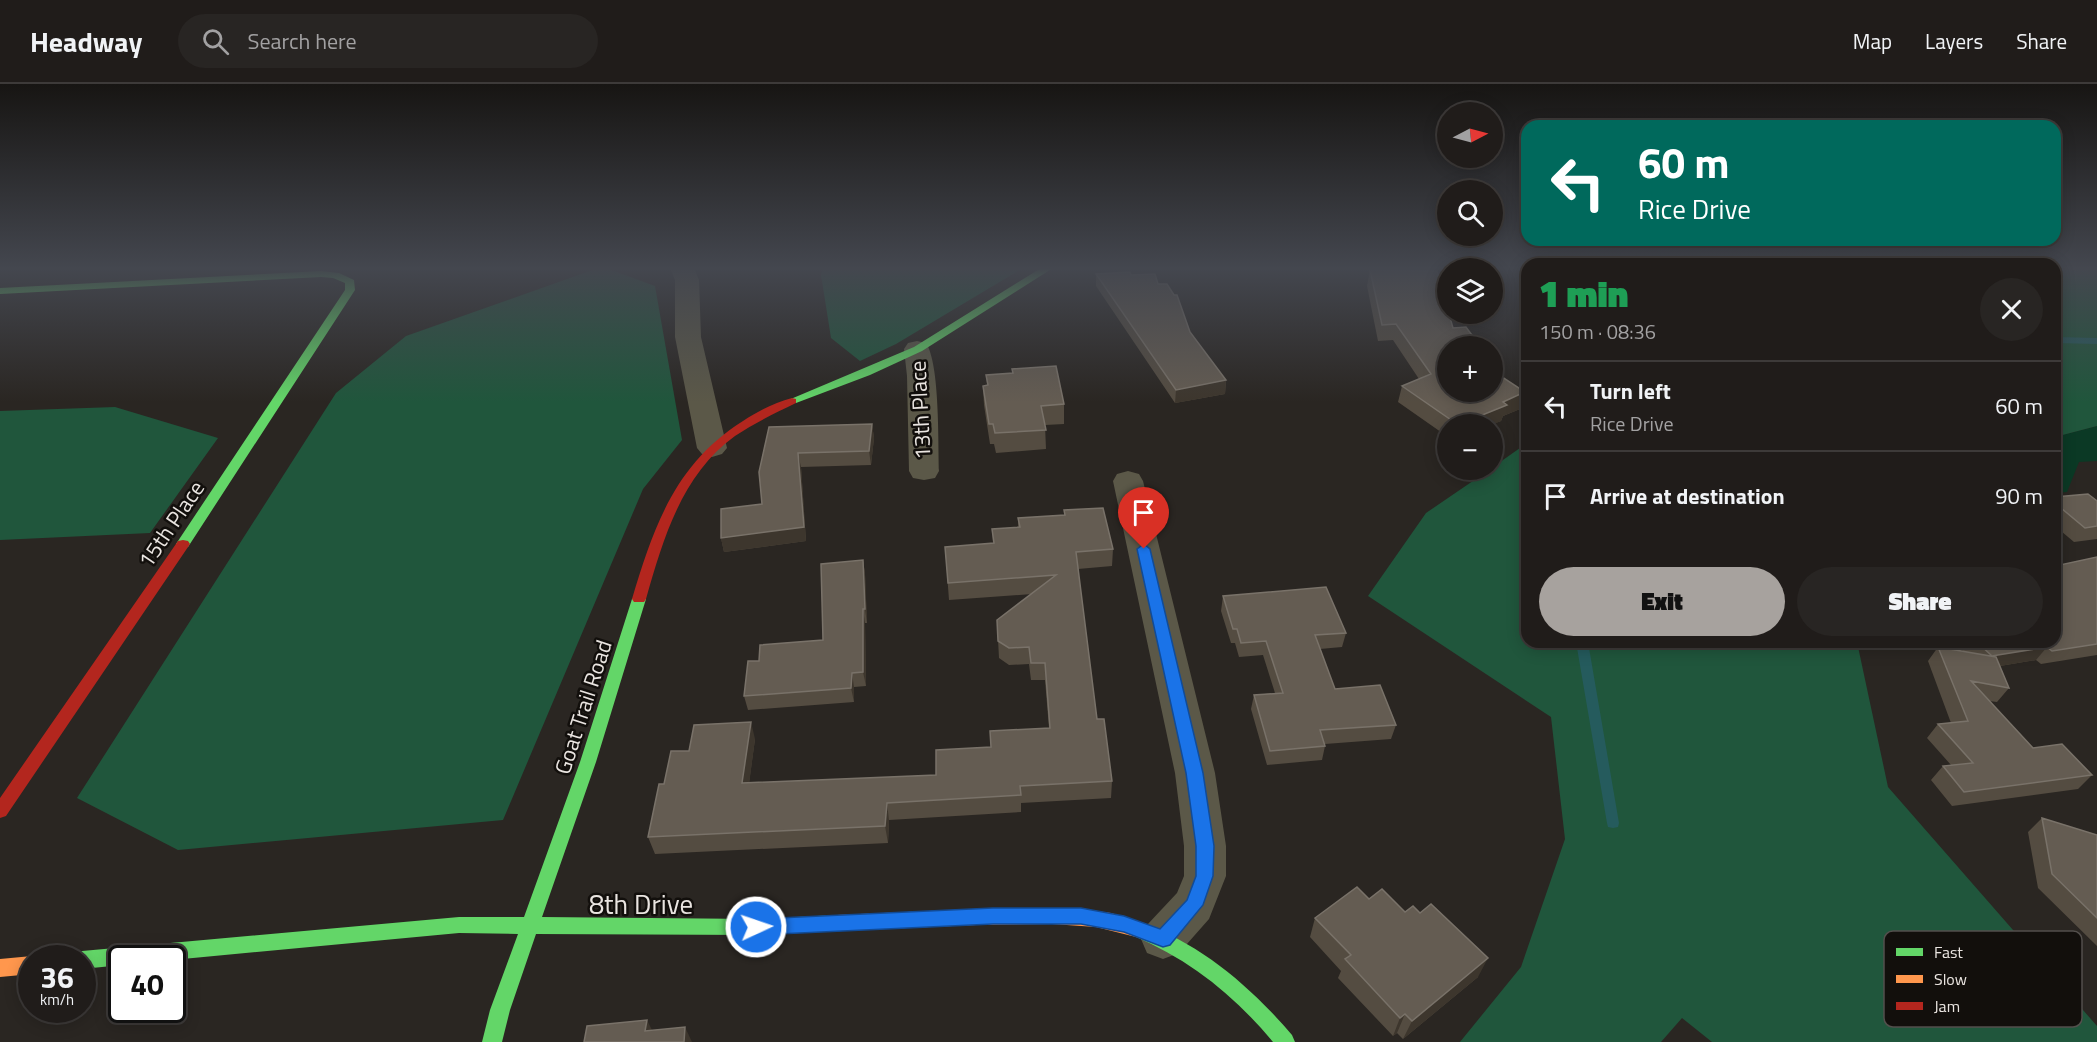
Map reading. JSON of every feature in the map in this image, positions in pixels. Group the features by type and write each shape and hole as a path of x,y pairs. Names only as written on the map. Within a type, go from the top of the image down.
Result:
{"street":[{"name":"15th Place","path":"0,811 203,515 337,313"},
{"path":"688,313 688,337 712,448"},
{"name":"Goat Trail Road","path":"492,1042 500,1010 588,762 654,548 679,490 694,466 712,448 742,426 773,409 917,349 973,313"},
{"name":"13th Place","path":"917,349 921,375 924,471"},
{"path":"1128,481 1194,773 1205,846 1205,876 1194,905 1163,939"},
{"name":"8th Drive","path":"530,925 756,927 993,916 1081,916 1124,924 1187,951 1228,980 1266,1018 1285,1042"},
{"path":"96,959 459,925 530,925"},
{"path":"0,968 18,966"}],"green space":[{"path":"472,313 660,313 682,440 643,489 503,820 178,850 77,798 336,393 406,336"},
{"path":"827,313 948,313 896,344 860,361 831,338"},
{"path":"2061,313 2097,313 2097,426 2061,435"},
{"path":"115,407 218,438 150,533 0,540 0,411"},
{"path":"2097,426 2097,461 2079,462 2067,492 2061,492 2061,435"},
{"path":"1521,447 1521,648 1858,648 1888,787 2014,931 1884,931 1884,1027 2082,1027 2082,1009 2097,1026 2097,1042 1712,1042 1682,1018 1661,1042 1460,1042 1521,967 1565,839 1551,717 1368,596 1426,513 1474,480 1503,480 1503,460"}],"building":[{"path":"1123,313 1183,313 1190,332 1226,380 1176,390"},
{"path":"1379,313 1437,313 1437,324 1452,324 1453,328 1466,327 1473,336 1437,336 1437,402 1503,402 1507,405 1485,414 1443,414 1402,386 1431,374 1396,324 1382,325"},
{"path":"1056,366 1064,404 1041,406 1046,430 995,433 993,424 989,424 983,386 988,385 986,375 1013,373 1012,369"},
{"path":"1503,378 1521,389 1521,394 1503,402"},
{"path":"872,424 869,451 798,453 804,527 721,538 721,509 762,504 759,472 769,427"},
{"path":"2088,494 2097,501 2097,526 2085,528 2061,508 2061,496"},
{"path":"1103,508 1113,549 1076,552 1097,719 1104,719 1112,781 1020,786 1021,795 887,803 885,826 648,837 659,784 664,784 671,751 689,751 694,725 751,722 742,783 936,775 936,750 991,747 990,731 1050,728 1045,663 1031,663 1029,647 1009,648 998,641 997,620 1056,575 948,583 945,547 994,543 992,529 1020,527 1018,518 1065,515 1064,510"},
{"path":"2097,557 2097,644 2052,651 2048,648 2061,648 2061,565"},
{"path":"863,560 865,609 863,609 863,672 852,673 851,688 744,696 748,661 759,661 760,645 823,640 821,564"},
{"path":"1326,587 1346,633 1315,635 1335,689 1380,685 1396,725 1320,730 1325,746 1270,751 1254,695 1283,693 1266,641 1241,643 1237,629 1233,629 1223,596"},
{"path":"1938,648 1996,657 2009,688 1971,681 2033,748 2062,744 2092,775 1964,792 1943,766 1973,763 1938,724 1968,721"},
{"path":"1983,648 2041,648 1992,656"},
{"path":"2042,818 2097,835 2097,918 2052,874"},
{"path":"1357,887 1369,899 1382,889 1405,912 1413,906 1420,913 1431,904 1488,958 1412,1021 1405,1014 1400,1018 1345,959 1351,955 1315,918"},
{"path":"647,1020 645,1031 685,1027 684,1042 584,1042 587,1026"}],"waterway":[{"path":"2061,340 2097,341"},
{"path":"1583,648 1613,823"}],"traffic: fast":[{"path":"183,544 335,313"},
{"path":"792,401 866,373 918,349 976,313"},
{"path":"492,1042 500,1010 588,762 639,599"},
{"path":"96,959 459,925 756,927 837,923"},
{"path":"1140,930 1183,950 1220,976 1254,1006 1285,1042"}],"traffic: slow":[{"path":"837,923 1052,916 1111,921 1140,930"},
{"path":"0,968 18,966"}],"traffic: jam":[{"path":"639,599 660,532 688,478 706,456 729,435 757,417 792,401"},
{"path":"0,811 183,544"}],"route":[{"path":"756,927 1013,915 1081,916 1124,924 1163,939 1194,905 1205,876 1205,846 1194,773 1144,549"}]}
